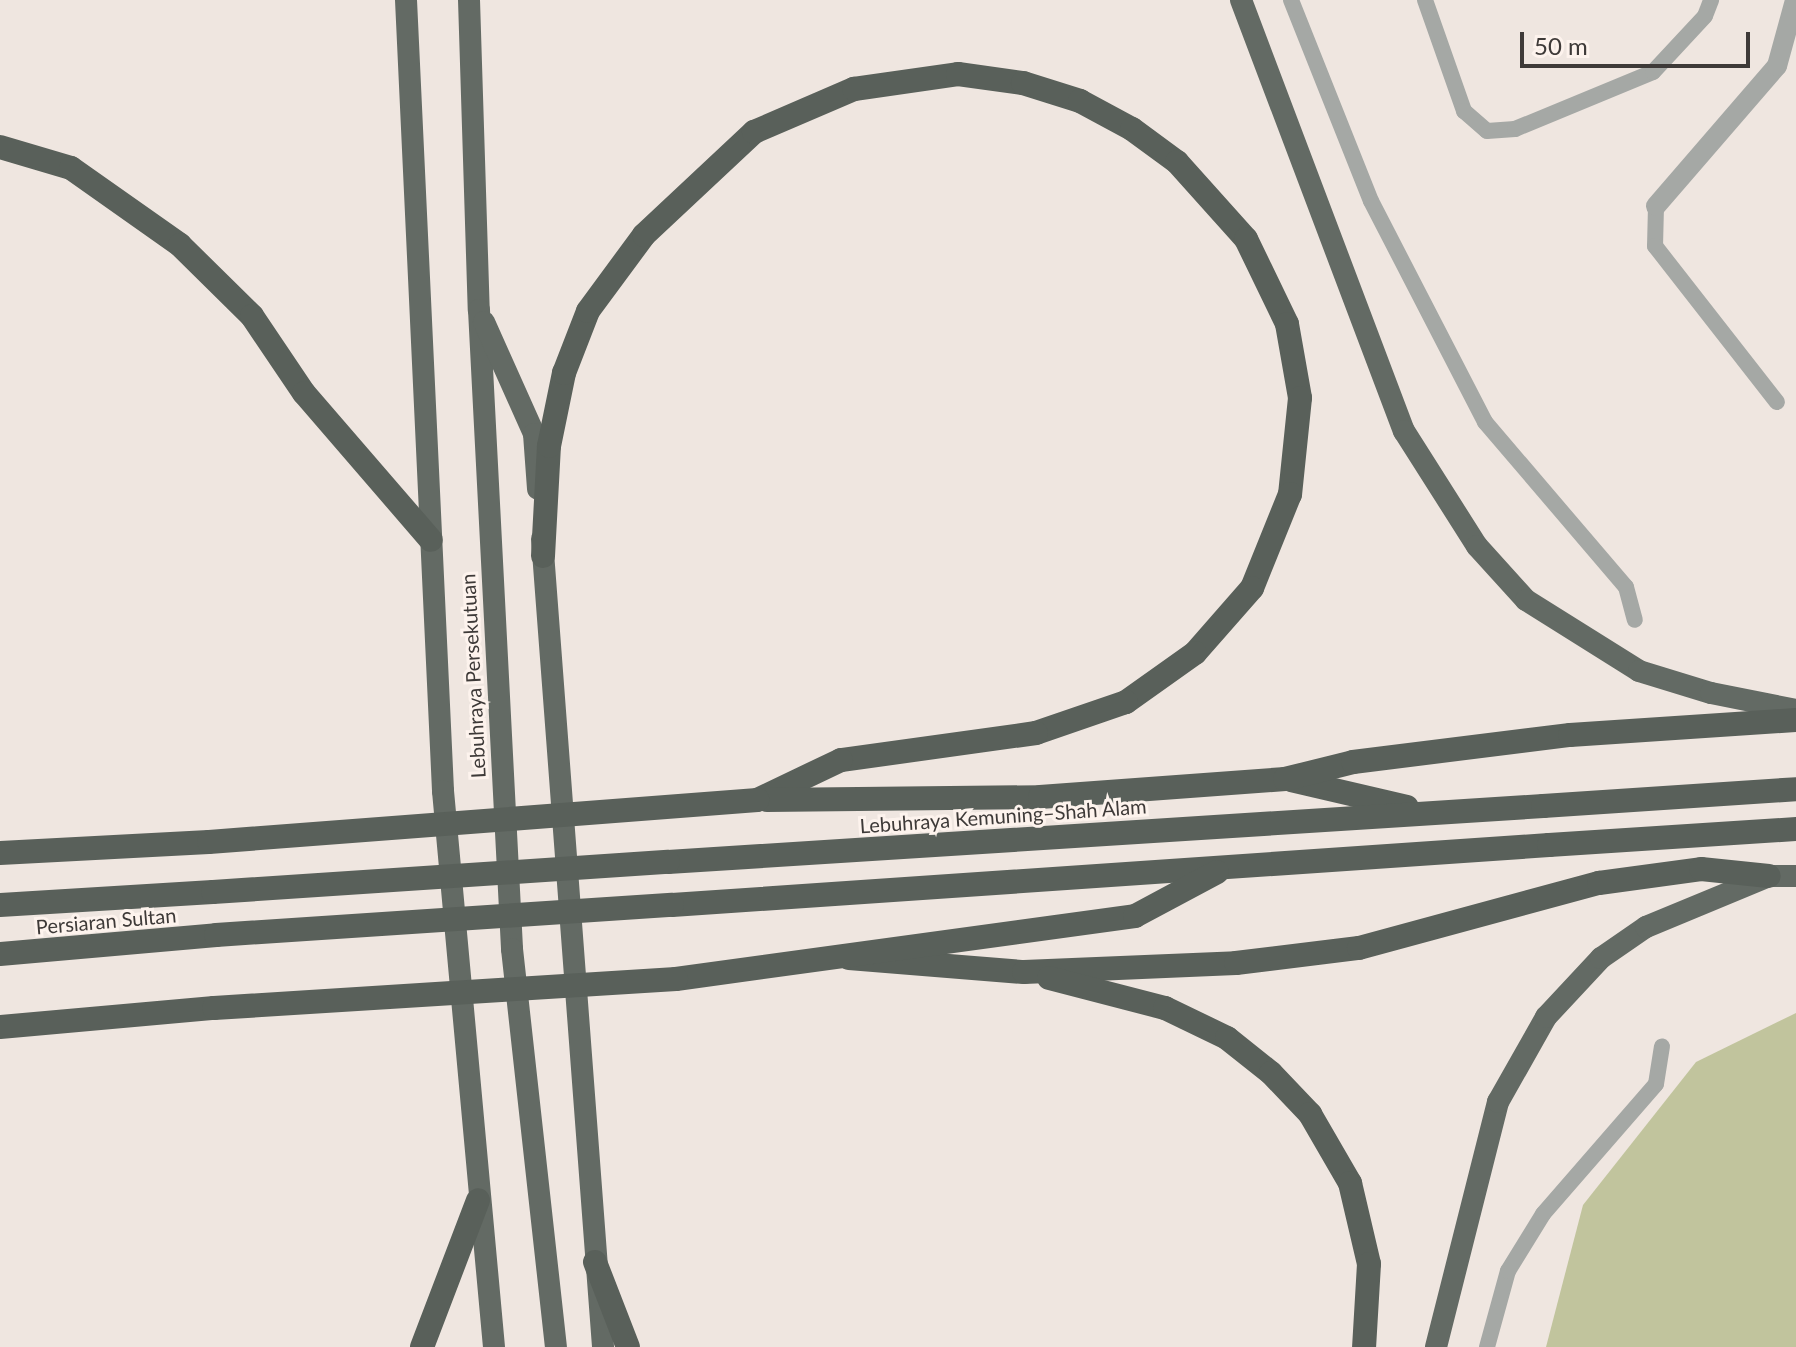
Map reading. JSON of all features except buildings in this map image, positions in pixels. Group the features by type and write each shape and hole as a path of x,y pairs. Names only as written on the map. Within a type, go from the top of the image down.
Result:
{"highway":[{"name":"Lebuhraya Persekutuan","path":"406,0 443,791 478,1200 494,1347"},
{"name":"Lebuhraya Persekutuan","path":"469,0 479,310 512,949 556,1347"},
{"path":"1241,0 1404,431 1477,546 1526,600 1639,671 1711,693 1796,710"},
{"path":"543,556 549,446 564,373 588,311 644,235 754,132 854,89 958,74 1023,83 1080,101 1132,129 1177,162 1246,239 1287,324 1300,398 1290,494 1252,588 1195,653 1126,702 1036,733 841,760 757,800"},
{"path":"0,147 71,168 180,245 252,316 304,393 431,540"},
{"path":"479,310 534,434 603,1347"},
{"path":"0,853 209,842 757,800 1040,797 1285,779 1353,762 1570,735 1796,720"},
{"path":"1285,779 1431,813"},
{"name":"Lebuhraya Kemuning–Shah Alam","path":"213,892 1796,789"},
{"path":"0,1027 214,1008 676,979 849,958 1135,916 1227,867 1796,829"},
{"name":"Persiaran Sultan","path":"0,954 216,935 1227,867"},
{"path":"849,958 1024,972 1236,963 1344,950 1599,883 1701,869 1796,876"},
{"path":"1436,1347 1498,1102 1546,1017 1601,958 1646,927 1769,876"},
{"name":"Persiaran Sultan","path":"0,905 213,892"},
{"path":"1024,972 1165,1008 1227,1038 1271,1073 1310,1114 1350,1183 1366,1250 1364,1347"},
{"path":"422,1347 478,1200"},
{"path":"595,1262 628,1347"}],"street":[{"path":"1656,206 1777,66 1795,0"}],"lane":[{"path":"1291,0 1371,201 1485,422 1626,587 1635,620"},
{"path":"1425,0 1464,111 1487,131 1515,129 1653,72 1705,16 1711,0"},
{"path":"1656,206 1655,246 1777,402"},
{"path":"1487,1347 1508,1271 1543,1214 1656,1084 1662,1046"}],"green space":[{"path":"1796,1013 1796,1347 1546,1347 1583,1205 1696,1062"}]}
